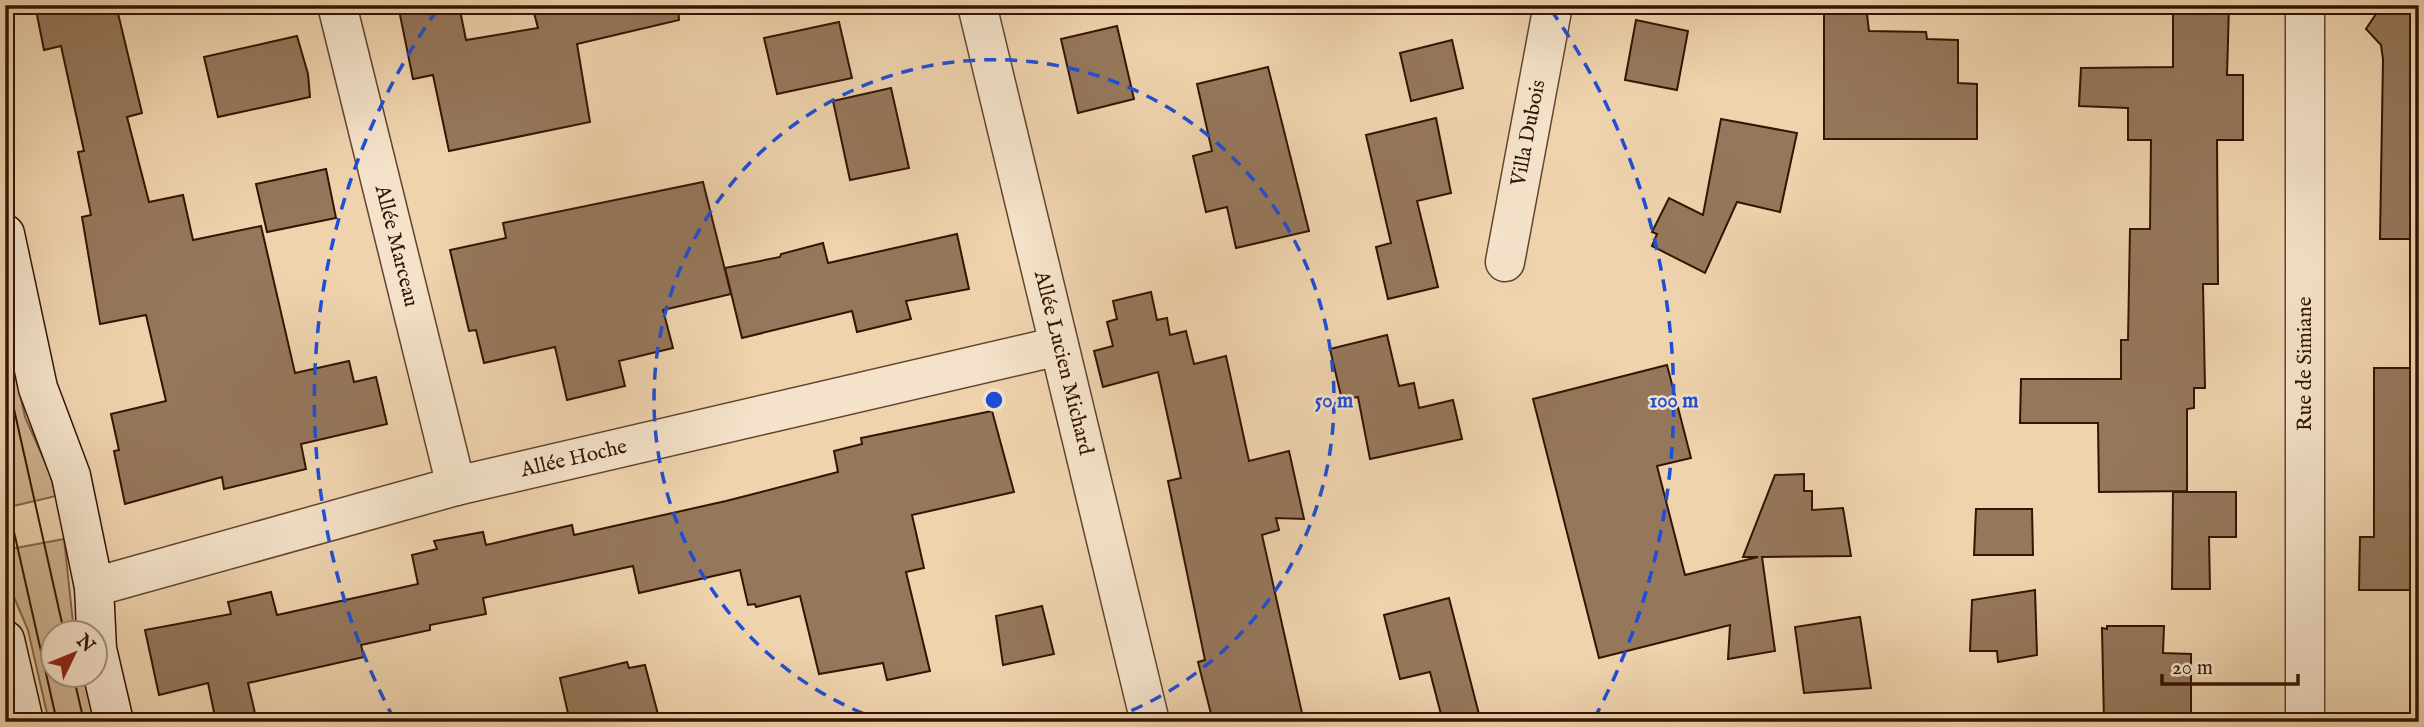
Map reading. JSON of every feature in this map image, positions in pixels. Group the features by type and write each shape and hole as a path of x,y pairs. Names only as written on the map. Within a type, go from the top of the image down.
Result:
{"street":[{"name":"Allée Marceau","path":"337,5 456,486"},
{"name":"Allée Lucien Michard","path":"977,5 1150,722"},
{"name":"Villa Dubois","path":"1505,262 1553,5"},
{"name":"Rue de Simiane","path":"2305,5 2305,722"},
{"path":"5,234 38,388 71,475 94,587 97,649 114,722"},
{"name":"Allée Hoche","path":"94,587 456,486 1059,346"},
{"path":"5,640 24,722"}],"shaded area":[{"path":"5,326 25,417 50,473 56,496 5,508"},
{"path":"64,539 72,618 38,618 38,674 28,630 5,576 5,550"},
{"path":"41,688 87,688 94,722 49,722"}],"building":[{"path":"35,5 116,5 142,113 127,117 149,202 183,195 193,240 261,226 295,373 349,361 354,382 376,377 387,424 301,444 306,469 224,489 222,477 125,504 114,451 119,450 111,414 166,401 146,315 100,324 82,217 91,215 78,152 84,151 61,46 44,50"},
{"path":"398,5 459,5 466,40 538,28 532,5 678,5 679,20 577,44 590,122 449,151 433,75 413,79"},
{"path":"1824,5 1866,5 1869,31 1926,32 1927,39 1958,40 1958,83 1977,84 1977,139 1824,139"},
{"path":"2173,5 2229,5 2227,75 2243,75 2243,140 2217,140 2218,284 2203,284 2205,388 2194,388 2194,408 2187,409 2187,491 2099,492 2098,423 2020,423 2021,379 2121,379 2121,340 2128,340 2130,229 2150,229 2151,140 2128,140 2128,108 2079,106 2081,68 2173,67"},
{"path":"2382,5 2419,5 2419,239 2380,239 2383,59 2381,45 2366,29"},
{"path":"1636,20 1688,31 1677,90 1625,80"},
{"path":"839,22 852,78 777,94 764,38"},
{"path":"1117,26 1134,99 1078,113 1061,39"},
{"path":"297,36 308,74 310,97 218,117 204,57"},
{"path":"1452,40 1463,88 1411,101 1400,53"},
{"path":"1268,67 1309,231 1236,248 1227,207 1206,212 1193,156 1212,151 1197,84"},
{"path":"891,88 909,168 850,180 833,101"},
{"path":"1436,118 1451,193 1417,201 1438,287 1388,299 1376,247 1391,243 1366,135"},
{"path":"1721,119 1797,133 1780,212 1737,202 1705,273 1652,246 1657,234 1652,232 1669,198 1703,215"},
{"path":"326,169 336,218 267,232 256,184"},
{"path":"703,182 731,294 663,310 673,348 619,361 625,386 567,400 555,347 484,363 476,330 469,331 450,250 506,238 503,223"},
{"path":"957,234 969,289 906,301 911,319 857,332 852,311 742,338 725,268 780,257 781,254 823,243 828,263"},
{"path":"1151,292 1157,320 1167,318 1170,335 1186,331 1194,364 1226,356 1249,461 1289,451 1304,519 1276,518 1279,530 1262,535 1304,722 1213,722 1198,662 1205,660 1168,481 1181,478 1158,372 1103,387 1094,351 1113,346 1107,322 1117,319 1113,301"},
{"path":"1387,335 1399,386 1414,383 1419,408 1453,400 1462,439 1370,459 1358,397 1342,400 1330,349"},
{"path":"1667,365 1691,458 1657,466 1685,575 1758,557 1743,557 1775,475 1804,474 1804,491 1812,491 1812,510 1843,508 1851,556 1762,557 1775,651 1728,659 1730,625 1599,658 1533,399"},
{"path":"2374,368 2419,368 2419,554 2416,554 2415,590 2359,590 2360,537 2374,537"},
{"path":"992,411 1014,492 912,515 924,568 906,572 930,671 887,680 883,663 819,674 800,596 756,607 755,604 748,605 740,570 639,593 633,566 483,598 486,614 430,625 430,630 361,645 364,657 248,683 257,722 216,722 208,683 159,695 145,630 231,614 228,602 271,592 277,615 418,584 412,555 437,549 434,541 483,532 486,545 572,525 574,535 726,501 838,472 834,451 862,444 861,438"},
{"path":"2173,492 2236,492 2236,537 2209,537 2210,589 2172,589"},
{"path":"1976,509 2032,509 2033,555 1974,555"},
{"path":"2035,590 2037,655 1998,662 1997,651 1970,651 1972,600"},
{"path":"1449,598 1481,722 1443,722 1430,672 1400,679 1384,615"},
{"path":"1042,606 1054,654 1003,665 996,616"},
{"path":"1860,617 1871,688 1804,693 1795,627"},
{"path":"2107,626 2164,626 2163,653 2191,654 2191,722 2104,722 2102,628 2107,629"},
{"path":"627,662 629,668 645,665 660,722 570,722 560,678"}],"tram line":[{"path":"5,369 61,618"},
{"path":"5,492 57,722"},
{"path":"76,688 84,722"}]}
